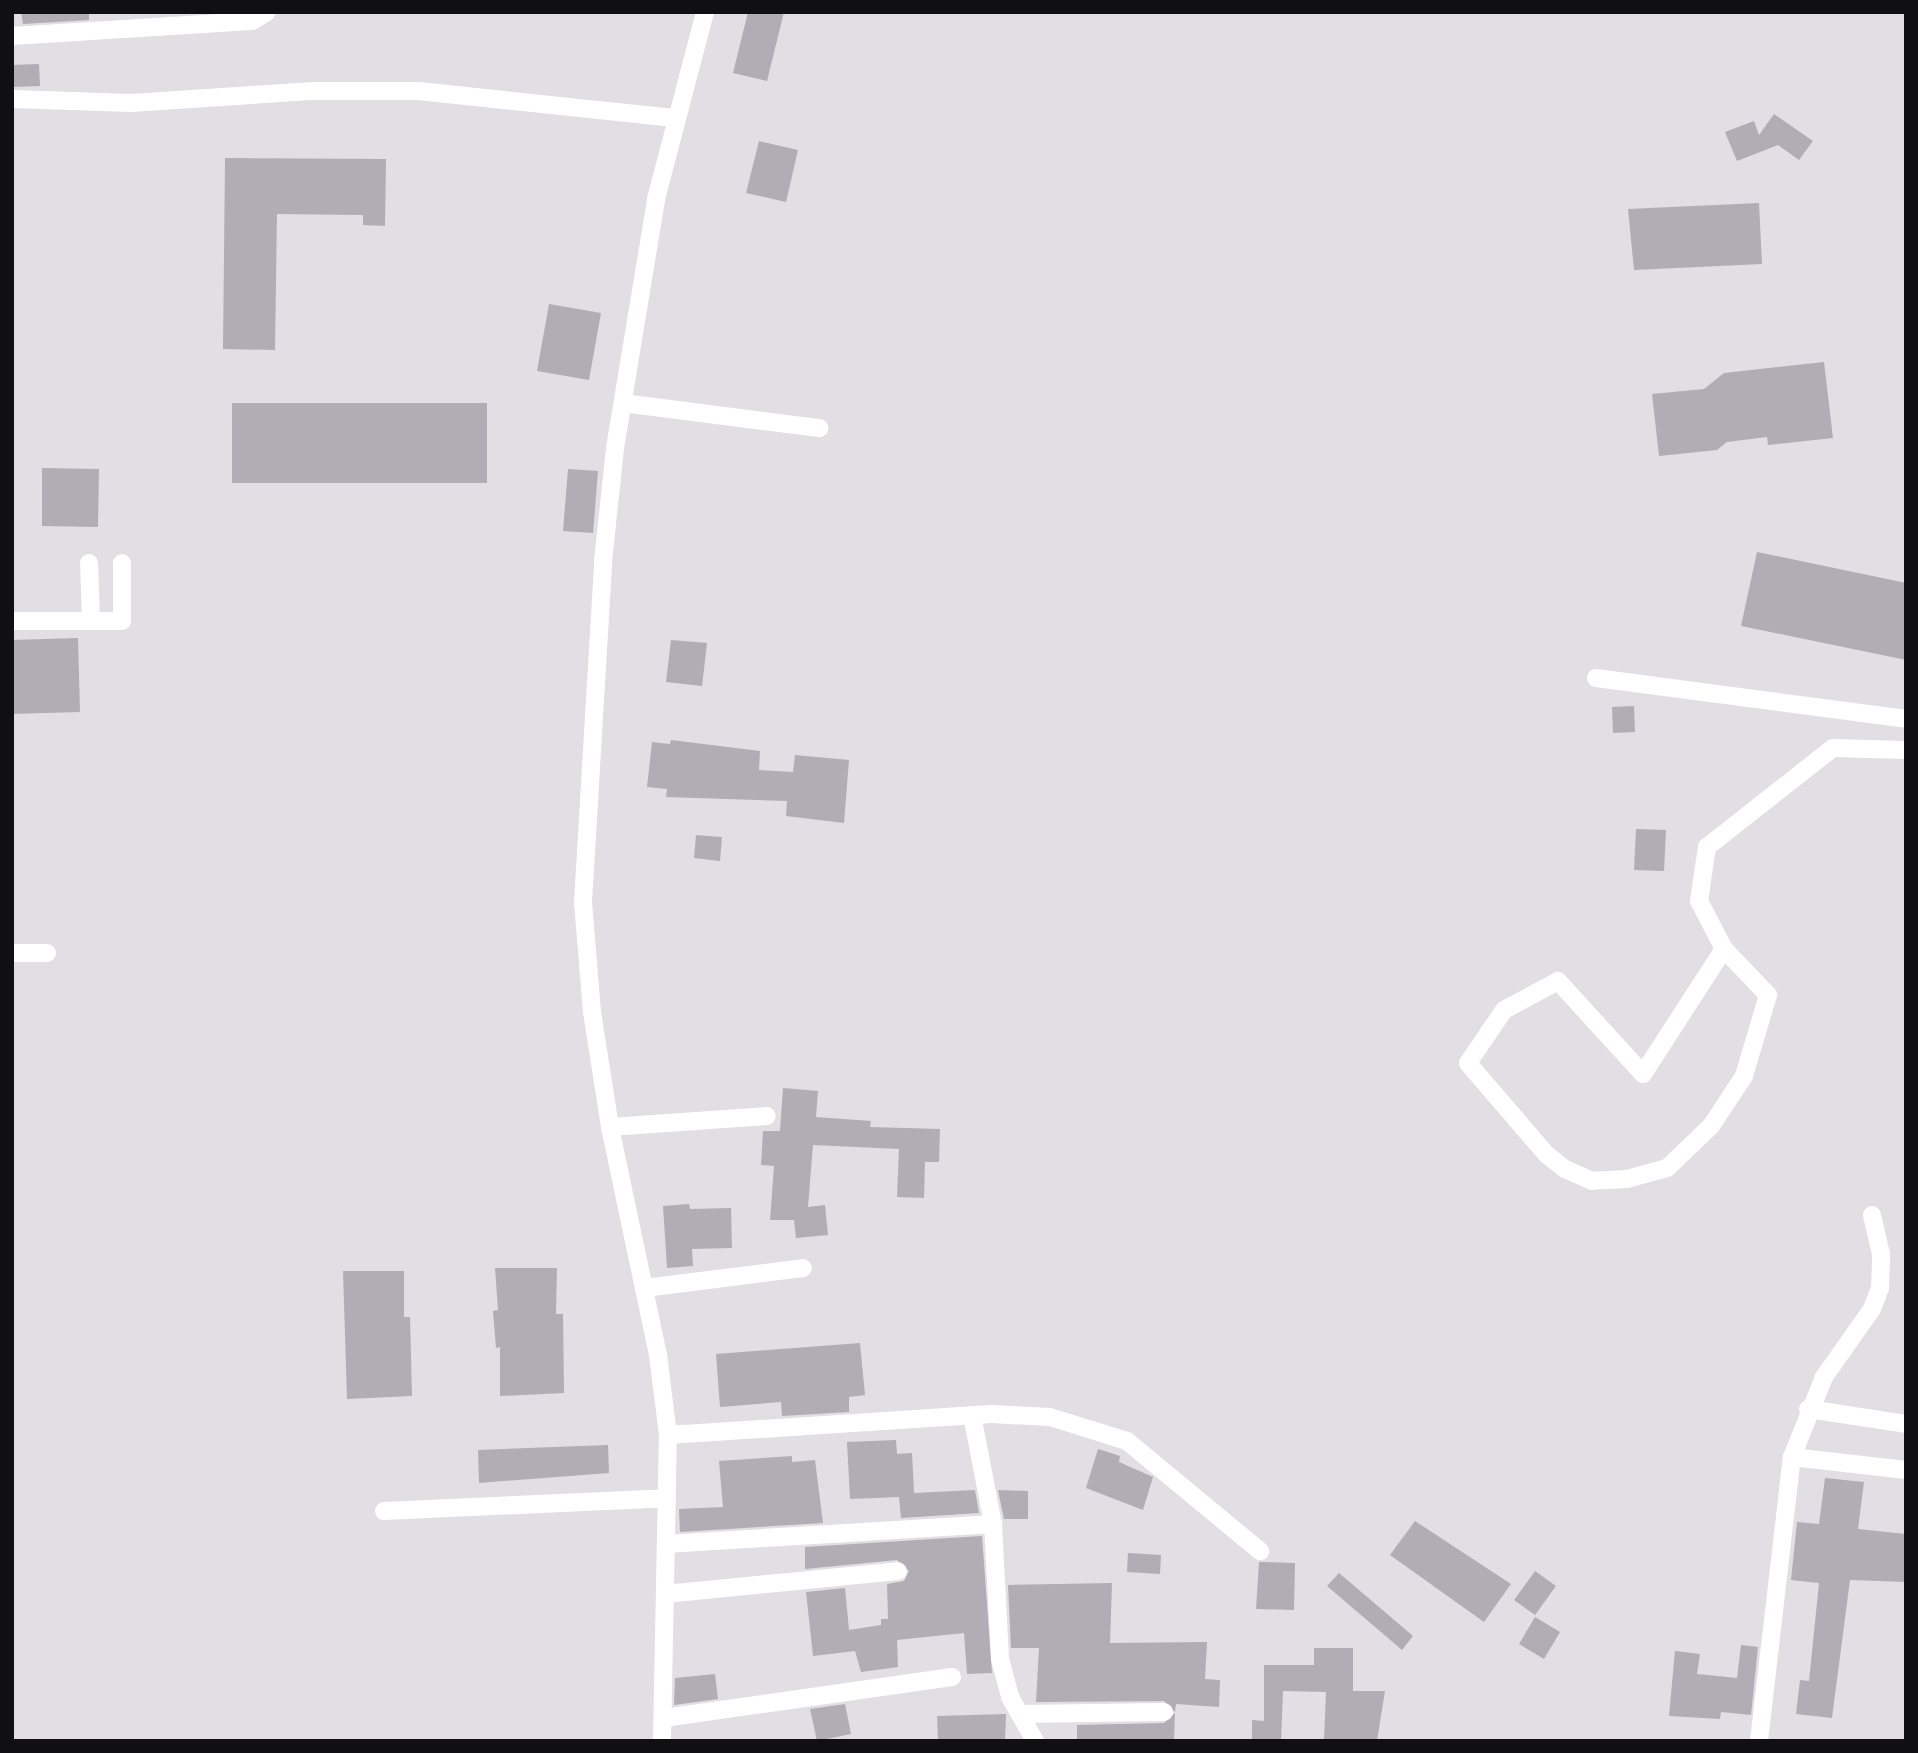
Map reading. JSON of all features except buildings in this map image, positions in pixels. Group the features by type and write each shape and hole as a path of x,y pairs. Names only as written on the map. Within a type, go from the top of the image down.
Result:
{"street":[{"path":"12,36 114,21 252,21 267,12"},
{"path":"662,1741 668,1435 645,1288 610,1127 592,1012 583,902 603,561 623,402 654,213 705,12"},
{"path":"12,99 131,103 314,91 418,91 677,118"},
{"path":"623,402 819,428"},
{"path":"89,563 91,621"},
{"path":"12,621 122,621 122,563"},
{"path":"1597,678 1906,719"},
{"path":"1724,949 1643,1074 1558,981 1504,1010 1468,1063 1547,1155 1565,1169 1592,1181 1627,1179 1667,1168 1712,1126 1744,1076 1768,995 1724,949 1699,901 1707,847 1833,748 1906,750"},
{"path":"12,953 47,953"},
{"path":"610,1127 766,1115"},
{"path":"1759,1741 1792,1457 1808,1409 1881,1288 1881,1254 1872,1215"},
{"path":"645,1288 803,1268"},
{"path":"1808,1409 1906,1424"},
{"path":"668,1435 972,1415 1050,1417 1127,1441 1260,1551"},
{"path":"972,1415 993,1524 1000,1659 1010,1697 1035,1741"},
{"path":"1792,1457 1906,1470"},
{"path":"384,1511 667,1498"},
{"path":"666,1544 993,1524"},
{"path":"665,1594 898,1571"},
{"path":"664,1718 953,1677"},
{"path":"1021,1714 1164,1712"}]}
